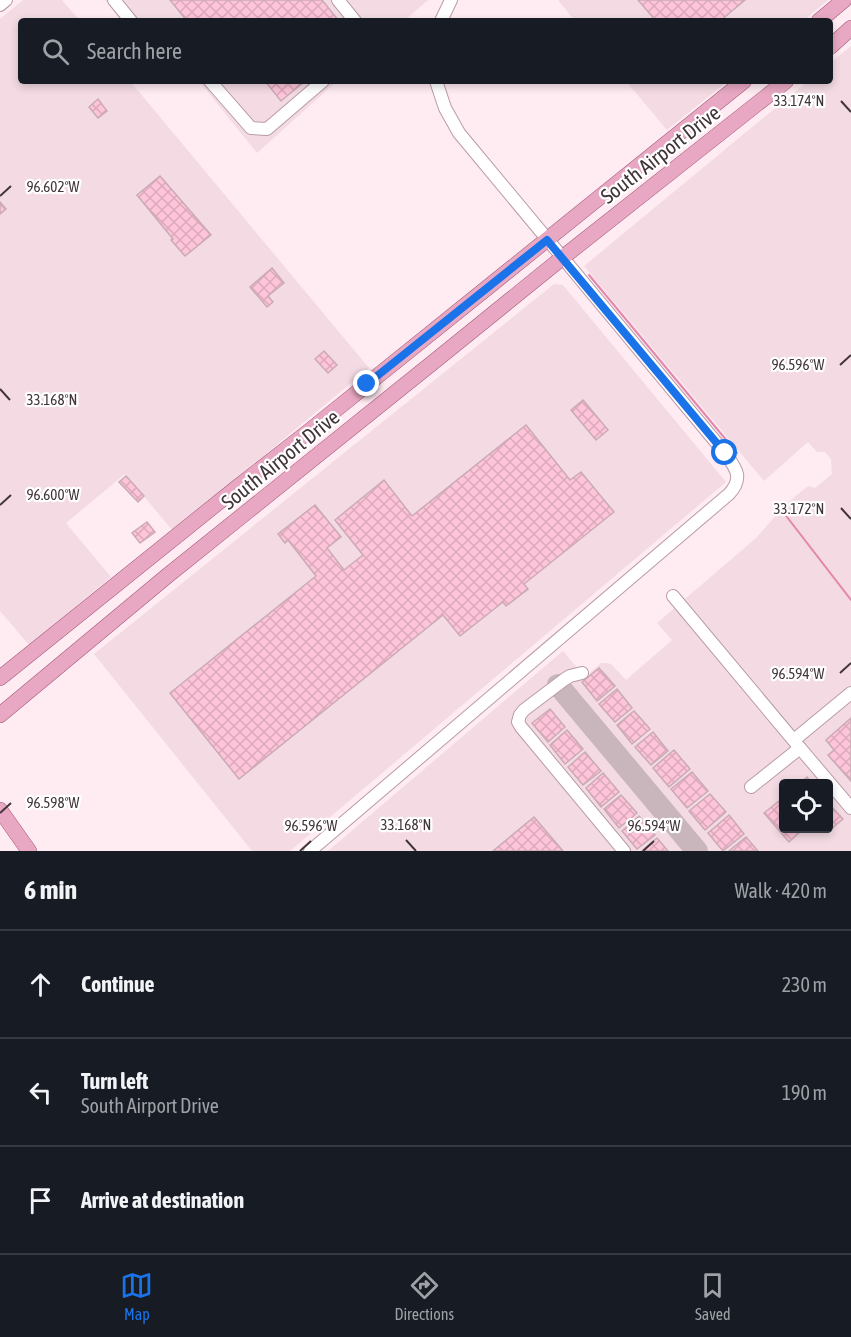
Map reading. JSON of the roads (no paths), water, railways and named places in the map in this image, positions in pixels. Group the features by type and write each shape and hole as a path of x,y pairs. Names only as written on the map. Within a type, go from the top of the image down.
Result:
{"main road":[{"path":"823,18 844,0"},
{"path":"833,43 851,28"},
{"name":"South Airport Drive","path":"0,678 740,84"},
{"name":"South Airport Drive","path":"0,715 167,576 782,84"},
{"path":"721,100 737,120"},
{"path":"308,432 323,451"},
{"path":"151,556 167,576"},
{"path":"0,810 29,851"}],"street":[{"path":"0,5 6,0"},
{"path":"114,0 129,18"},
{"path":"338,0 353,18"},
{"path":"442,18 451,0"},
{"path":"213,84 251,128 267,129 320,84"},
{"path":"310,851 729,494 736,485 738,475 729,459 459,133 445,108 437,84"},
{"path":"673,596 851,808"},
{"path":"582,673 567,677 520,715 518,722 624,851"},
{"path":"751,787 851,693"}],"waterway":[{"path":"589,275 737,453"},
{"path":"780,508 851,600"}]}
